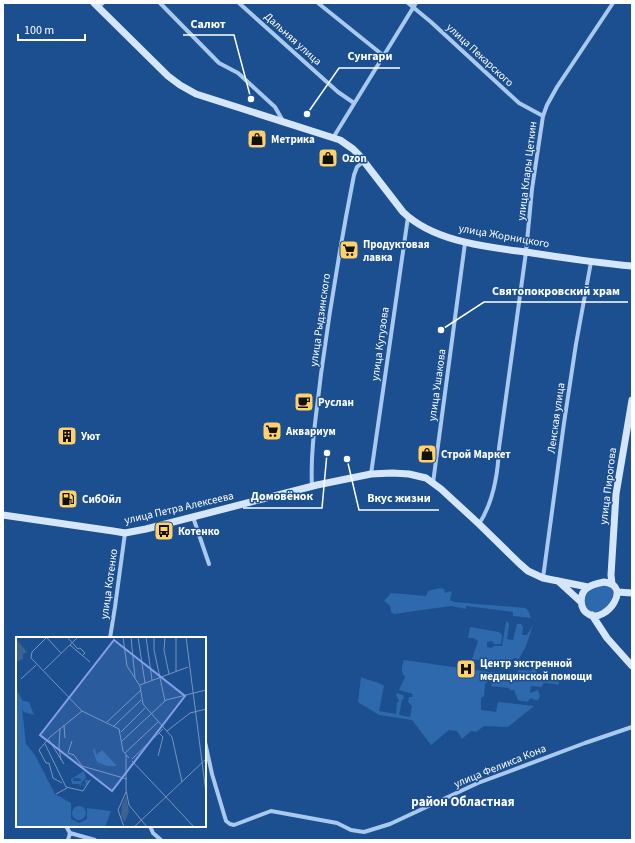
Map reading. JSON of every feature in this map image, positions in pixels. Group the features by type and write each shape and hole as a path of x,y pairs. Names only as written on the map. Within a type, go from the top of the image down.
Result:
{"street":[{"path":"160,3 219,63 238,73 275,107 283,122"},
{"name":"Дальняя улица","path":"239,3 338,92 354,103"},
{"path":"318,3 384,56"},
{"name":"улица Пекарского","path":"408,3 431,22 519,103 543,116"},
{"path":"333,138 416,3"},
{"name":"улица Клары Цеткин","path":"479,524 488,511 498,466 499,448 526,252 532,189 543,116 557,87 613,3"},
{"name":"улица Жорницкого","path":"98,4 168,76 184,88 196,94 333,138 353,149 408,217 433,230 465,243 591,262 632,266"},
{"name":"улица Рыдзинского","path":"312,486 317,405 333,288 354,175 357,167 364,161"},
{"name":"улица Кутузова","path":"371,474 408,217"},
{"name":"улица Ушакова","path":"433,483 465,243"},
{"name":"Ленская улица","path":"543,578 569,392 591,262"},
{"name":"улица Пирогова","path":"612,584 611,575 616,494 632,400"},
{"name":"улица Петра Алексеева","path":"3,515 125,533 312,486 371,474 409,474 426,478 441,489 528,571 543,578 588,587"},
{"path":"193,517 209,564"},
{"name":"улица Котенко","path":"110,637 125,533"},
{"path":"581,602 583,592 588,587 604,582 611,575"},
{"path":"558,581 581,602 586,612 592,616 607,638 632,666"},
{"path":"592,616 598,616 608,610 616,599 618,592 616,587 612,584 604,582"},
{"path":"618,592 632,593"},
{"path":"598,625 602,614"},
{"name":"улица Феликса Кона","path":"206,746 226,821 230,824 234,825 271,811 337,823 351,830 364,832 390,824 478,782 632,727"},
{"path":"67,827 70,832 95,840"},
{"path":"150,827 153,833 161,840"},
{"path":"68,840 70,832"}],"shaded area":[{"path":"605,585 613,590 611,600 600,611 595,612 588,610 585,604 585,597 587,594 595,588"},
{"path":"440,588 444,589 445,593 450,591 452,592 450,600 454,602 525,608 528,610 531,618 513,616 513,612 466,606 466,609 451,606 394,614 391,612 390,606 384,601 391,593 426,596 428,591"},
{"path":"506,622 508,622 509,625 507,639 513,640 517,624 521,624 523,627 522,635 527,635 533,625 526,646 519,659 514,658 506,664 472,659 478,641 473,638 468,638 470,627 499,632 502,635 501,644 494,644 492,641 487,642 487,647 491,648 494,646 502,646"},
{"path":"404,660 517,676 518,670 531,671 534,667 537,668 536,678 553,681 553,678 559,683 558,685 544,683 541,687 531,686 530,693 538,690 540,696 538,700 531,698 527,702 518,700 514,690 491,686 491,680 488,681 485,684 484,696 481,698 481,710 496,712 498,702 534,706 508,727 484,726 476,732 471,731 462,739 457,731 449,730 431,745 412,720 379,715 358,702 361,677 384,686 379,711 396,714 397,703 399,701 396,695 397,693 403,695 404,698 402,700 399,715 410,717 412,706 408,702 409,697 412,697 413,694 399,690 405,677 402,671"}],"place":[{"name":"Салют","path":"251,99"},
{"name":"Сунгари","path":"307,114"},
{"name":"Метрика","path":"257,139"},
{"name":"Ozon","path":"328,158"},
{"name":"Продуктовая лавка","path":"349,250"},
{"name":"Святопокровский храм","path":"441,330"},
{"name":"Руслан","path":"304,402"},
{"name":"Аквариум","path":"272,431"},
{"name":"Уют","path":"67,436"},
{"name":"Домовёнок","path":"327,453"},
{"name":"Строй Маркет","path":"427,454"},
{"name":"Вкус жизни","path":"347,459"},
{"name":"СибОйл","path":"68,499"},
{"name":"Котенко","path":"164,531"},
{"name":"Центр экстренной медицинской помощи","path":"466,669"}],"district":[{"name":"район Областная","path":"463,802"}]}
